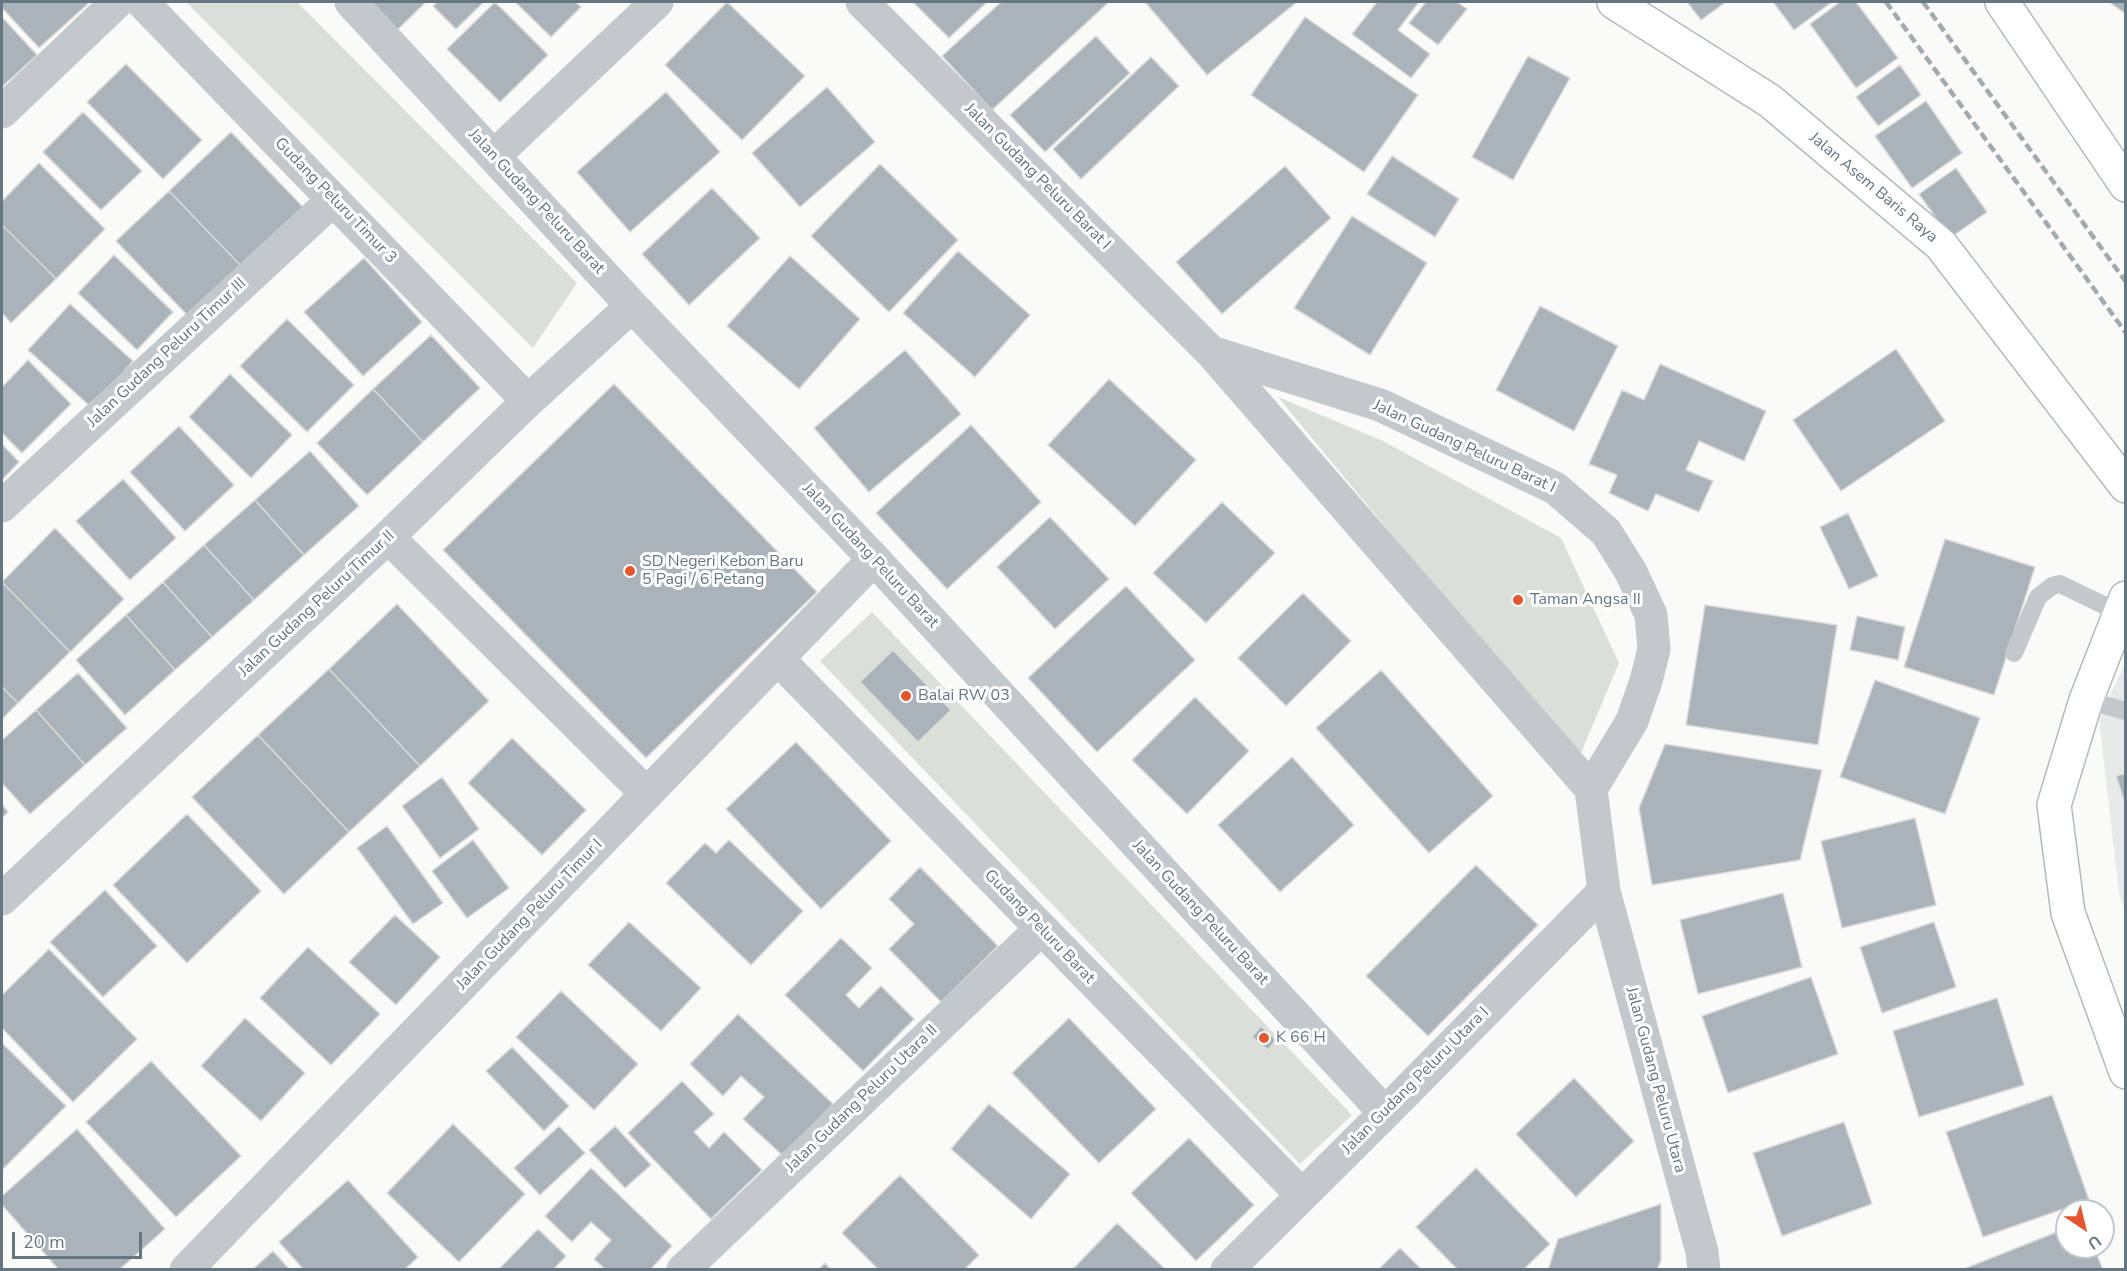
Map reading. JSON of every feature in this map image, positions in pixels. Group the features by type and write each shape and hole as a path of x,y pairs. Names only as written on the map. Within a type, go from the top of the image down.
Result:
{"street":[{"path":"2,112 117,2"},
{"name":"Gudang Peluru Timur 3","path":"142,2 528,401"},
{"name":"Jalan Gudang Peluru Barat","path":"351,2 632,306 874,560 1386,1113"},
{"path":"495,156 657,2"},
{"name":"Jalan Gudang Peluru Barat I","path":"862,2 1211,352 1591,789 1632,721 1654,649 1650,615 1631,572 1606,531 1555,488 1380,405 1211,352"},
{"name":"Jalan Asem Baris Raya","path":"1614,2 1770,101 1941,245 2126,486"},
{"path":"2002,2 2126,185"},
{"name":"Jalan Gudang Peluru Timur III","path":"2,506 333,200"},
{"name":"Jalan Gudang Peluru Timur II","path":"2,899 388,537 528,401 632,306"},
{"path":"388,537 647,794"},
{"name":"Jalan Gudang Peluru Timur I","path":"186,1269 874,560"},
{"path":"2123,605 2086,699 2054,805 2068,913 2126,1072"},
{"name":"Gudang Peluru Barat","path":"778,658 1302,1195"},
{"path":"1591,789 1604,891"},
{"name":"Jalan Gudang Peluru Utara I","path":"1227,1269 1386,1113 1604,891"},
{"name":"Jalan Gudang Peluru Utara","path":"1604,891 1699,1240 1704,1269"},
{"name":"Jalan Gudang Peluru Utara II","path":"683,1269 1041,929"}],"lane":[{"path":"2014,653 2038,597 2052,586 2060,584 2123,605"},
{"path":"2086,699 2126,711"}],"shaded area":[{"path":"186,2 297,2 577,283 533,348"},
{"name":"Taman Angsa II","path":"1278,397 1383,441 1561,538 1619,663 1578,760"},
{"path":"872,612 1352,1115 1300,1164 820,661"},
{"path":"2125,664 2125,912 2119,893 2099,719"}],"building":[{"path":"2,2 90,2 39,48 2,8"},
{"path":"356,2 426,2 390,37"},
{"path":"437,2 484,2 456,29 433,6"},
{"path":"495,2 548,55 500,102 447,49"},
{"path":"515,2 576,2 581,7 551,37"},
{"path":"727,2 805,76 742,140 665,65"},
{"path":"913,2 987,2 949,38"},
{"path":"1001,2 1109,2 992,110 942,56"},
{"path":"1145,2 1297,2 1207,75"},
{"path":"1377,2 1419,2 1398,30 1430,54 1411,78 1352,34"},
{"path":"1426,2 1457,2 1467,9 1438,45 1409,23"},
{"path":"1687,2 1726,2 1701,20"},
{"path":"1773,2 1832,2 1794,30"},
{"path":"1840,2 1856,2 1898,58 1856,88 1810,24"},
{"path":"2109,2 2126,2 2126,14"},
{"path":"2,17 37,55 2,87"},
{"path":"1305,17 1418,95 1364,172 1251,95"},
{"path":"1096,36 1130,73 1045,152 1010,115"},
{"path":"1528,56 1570,78 1513,180 1472,157"},
{"path":"1151,57 1179,86 1081,179 1053,149"},
{"path":"126,64 202,140 163,179 87,102"},
{"path":"1900,65 1921,95 1878,126 1856,97"},
{"path":"827,87 875,142 800,207 752,153"},
{"path":"666,92 720,152 630,232 577,172"},
{"path":"1926,101 1962,153 1912,188 1875,136"},
{"path":"83,112 142,171 101,210 43,152"},
{"path":"231,132 303,207 242,267 169,191"},
{"path":"1392,156 1459,199 1435,237 1367,194"},
{"path":"39,163 105,229 56,279 2,225 2,201"},
{"path":"880,164 958,240 889,312 811,236"},
{"path":"1285,166 1331,218 1222,314 1176,262"},
{"path":"1956,168 1987,212 1950,238 1919,194"},
{"path":"712,188 760,238 689,305 642,254"},
{"path":"169,191 242,267 189,317 116,241"},
{"path":"1352,216 1427,263 1370,355 1294,308"},
{"path":"2,225 56,279 11,323 2,313"},
{"path":"958,251 1030,315 975,377 903,313"},
{"path":"114,255 173,312 137,350 78,293"},
{"path":"790,256 860,319 799,389 727,326"},
{"path":"364,258 422,322 363,376 304,312"},
{"path":"70,304 133,361 92,408 28,350"},
{"path":"1540,306 1618,346 1574,431 1496,390"},
{"path":"287,319 354,385 307,432 240,366"},
{"path":"431,335 480,388 423,442 373,389"},
{"path":"1896,349 1945,421 1841,491 1793,420"},
{"path":"905,350 961,414 869,492 814,428"},
{"path":"28,360 71,404 22,453 2,433 2,387"},
{"path":"1660,364 1766,411 1744,461 1699,441 1686,470 1713,481 1699,512 1656,494 1648,511 1609,493 1617,475 1589,464 1622,390 1644,400"},
{"path":"230,374 292,435 251,478 189,417"},
{"path":"1109,379 1196,460 1135,526 1048,445"},
{"name":"SD Negeri Kebon Baru 5 Pagi / 6 Petang","path":"614,384 817,592 646,758 443,550"},
{"path":"373,389 423,442 367,495 317,443"},
{"path":"971,425 1041,502 947,589 876,513"},
{"path":"179,426 234,485 185,531 130,472"},
{"path":"2,444 19,462 2,480"},
{"path":"310,451 359,506 304,555 255,500"},
{"path":"123,479 176,538 130,580 76,521"},
{"path":"255,500 304,555 254,600 204,545"},
{"path":"1222,502 1275,553 1206,623 1153,573"},
{"path":"1848,513 1878,576 1849,589 1820,527"},
{"path":"1050,517 1109,579 1055,629 997,567"},
{"path":"55,528 124,599 70,652 2,582"},
{"path":"1945,539 2035,567 1994,695 1904,667"},
{"path":"204,545 254,600 212,637 163,582"},
{"path":"2,582 70,652 18,703 2,687"},
{"path":"163,582 212,637 175,670 126,615"},
{"path":"1126,586 1195,660 1097,752 1028,678"},
{"path":"1303,593 1351,641 1286,706 1238,658"},
{"path":"397,604 489,701 420,766 329,669"},
{"path":"1705,605 1837,625 1818,745 1686,725"},
{"path":"126,615 175,670 125,715 76,660"},
{"path":"1857,616 1905,627 1898,660 1850,650"},
{"name":"Balai RW 03","path":"893,650 951,710 918,742 860,682"},
{"path":"329,669 420,766 349,832 258,735"},
{"path":"1381,670 1493,796 1429,853 1316,728"},
{"path":"78,673 127,728 85,765 36,710"},
{"path":"1875,680 1980,718 1945,814 1840,777"},
{"path":"2,687 18,703 2,719"},
{"path":"1195,697 1249,751 1187,814 1132,760"},
{"path":"36,710 85,765 30,814 2,783 2,740"},
{"path":"258,735 349,832 284,894 192,797"},
{"path":"512,738 586,810 542,855 468,783"},
{"path":"796,742 891,841 821,909 726,809"},
{"path":"1665,744 1822,770 1800,860 1652,885 1639,808"},
{"path":"1292,757 1354,825 1280,892 1218,825"},
{"path":"2126,773 2126,806 2116,776"},
{"path":"442,777 479,829 440,858 402,806"},
{"path":"2,804 8,812 2,818"},
{"path":"187,814 261,891 187,963 113,885"},
{"path":"1915,818 1936,905 1842,928 1821,841"},
{"path":"387,826 443,903 413,924 357,848"},
{"path":"473,840 509,888 467,918 432,871"},
{"path":"729,840 803,911 751,965 666,883 705,843 716,853"},
{"path":"1476,865 1538,925 1428,1036 1366,976"},
{"path":"920,867 998,946 941,1002 889,949 914,924 889,899"},
{"path":"105,890 157,946 103,997 50,942"},
{"path":"1783,893 1802,967 1698,994 1680,920"},
{"path":"395,915 440,957 396,1005 349,962"},
{"path":"629,922 701,988 661,1031 588,965"},
{"path":"1934,922 1956,987 1882,1013 1860,947"},
{"path":"841,938 872,968 846,995 859,1008 881,986 914,1019 863,1071 785,995"},
{"path":"308,947 380,1014 331,1065 260,998"},
{"path":"49,949 137,1039 73,1102 2,1028 2,995"},
{"path":"1811,977 1838,1054 1728,1093 1702,1016"},
{"path":"561,991 638,1064 594,1110 516,1037"},
{"path":"1997,998 2024,1085 1919,1117 1893,1031"},
{"path":"738,1014 833,1104 783,1156 743,1119 764,1097 741,1076 723,1096 690,1064"},
{"path":"245,1018 305,1073 261,1121 201,1066"},
{"path":"1069,1018 1156,1109 1099,1163 1012,1073"},
{"name":"K 66 H","path":"1261,1026 1276,1040 1268,1050 1252,1037"},
{"path":"2,1043 66,1106 2,1170"},
{"path":"512,1047 569,1106 544,1131 486,1071"},
{"path":"151,1061 241,1156 176,1217 86,1122"},
{"path":"1574,1078 1634,1141 1576,1197 1516,1134"},
{"path":"682,1081 714,1114 694,1132 709,1148 724,1132 762,1170 711,1219 628,1133"},
{"path":"2052,1095 2089,1199 2055,1199 2055,1212 1983,1237 1946,1132"},
{"path":"989,1104 1070,1174 1031,1219 951,1149"},
{"path":"1844,1122 1872,1204 1782,1236 1753,1153"},
{"path":"453,1124 525,1194 459,1262 387,1193"},
{"path":"559,1126 585,1153 540,1195 514,1168"},
{"path":"615,1126 651,1165 625,1188 589,1150"},
{"path":"77,1129 165,1229 119,1270 59,1270 2,1205 2,1196"},
{"path":"1189,1138 1254,1205 1196,1261 1131,1193"},
{"path":"591,1168 672,1246 650,1270 606,1270 594,1259 611,1240 591,1222 572,1242 545,1216"},
{"path":"1476,1168 1550,1244 1523,1270 1458,1270 1416,1227"},
{"path":"900,1175 979,1255 964,1270 879,1270 842,1233"},
{"path":"348,1180 418,1257 404,1270 304,1270 279,1242"},
{"path":"1661,1204 1661,1260 1657,1270 1548,1270 1558,1239"},
{"path":"1117,1223 1166,1270 1072,1270"},
{"path":"538,1229 566,1256 553,1270 498,1270"},
{"path":"2055,1233 2055,1259 2099,1259 2103,1270 1961,1270"},
{"path":"1400,1248 1422,1270 1378,1270"},
{"path":"273,1251 290,1270 252,1270"},
{"path":"825,1263 831,1270 818,1270"}],"railway":[{"path":"1886,2 2126,333"},
{"path":"1923,2 2126,282"}],"place":[{"name":"SD Negeri Kebon Baru 5 Pagi / 6 Petang","path":"630,571"},
{"name":"Taman Angsa II","path":"1518,600"},
{"name":"Balai RW 03","path":"906,696"},
{"name":"K 66 H","path":"1264,1038"}]}
